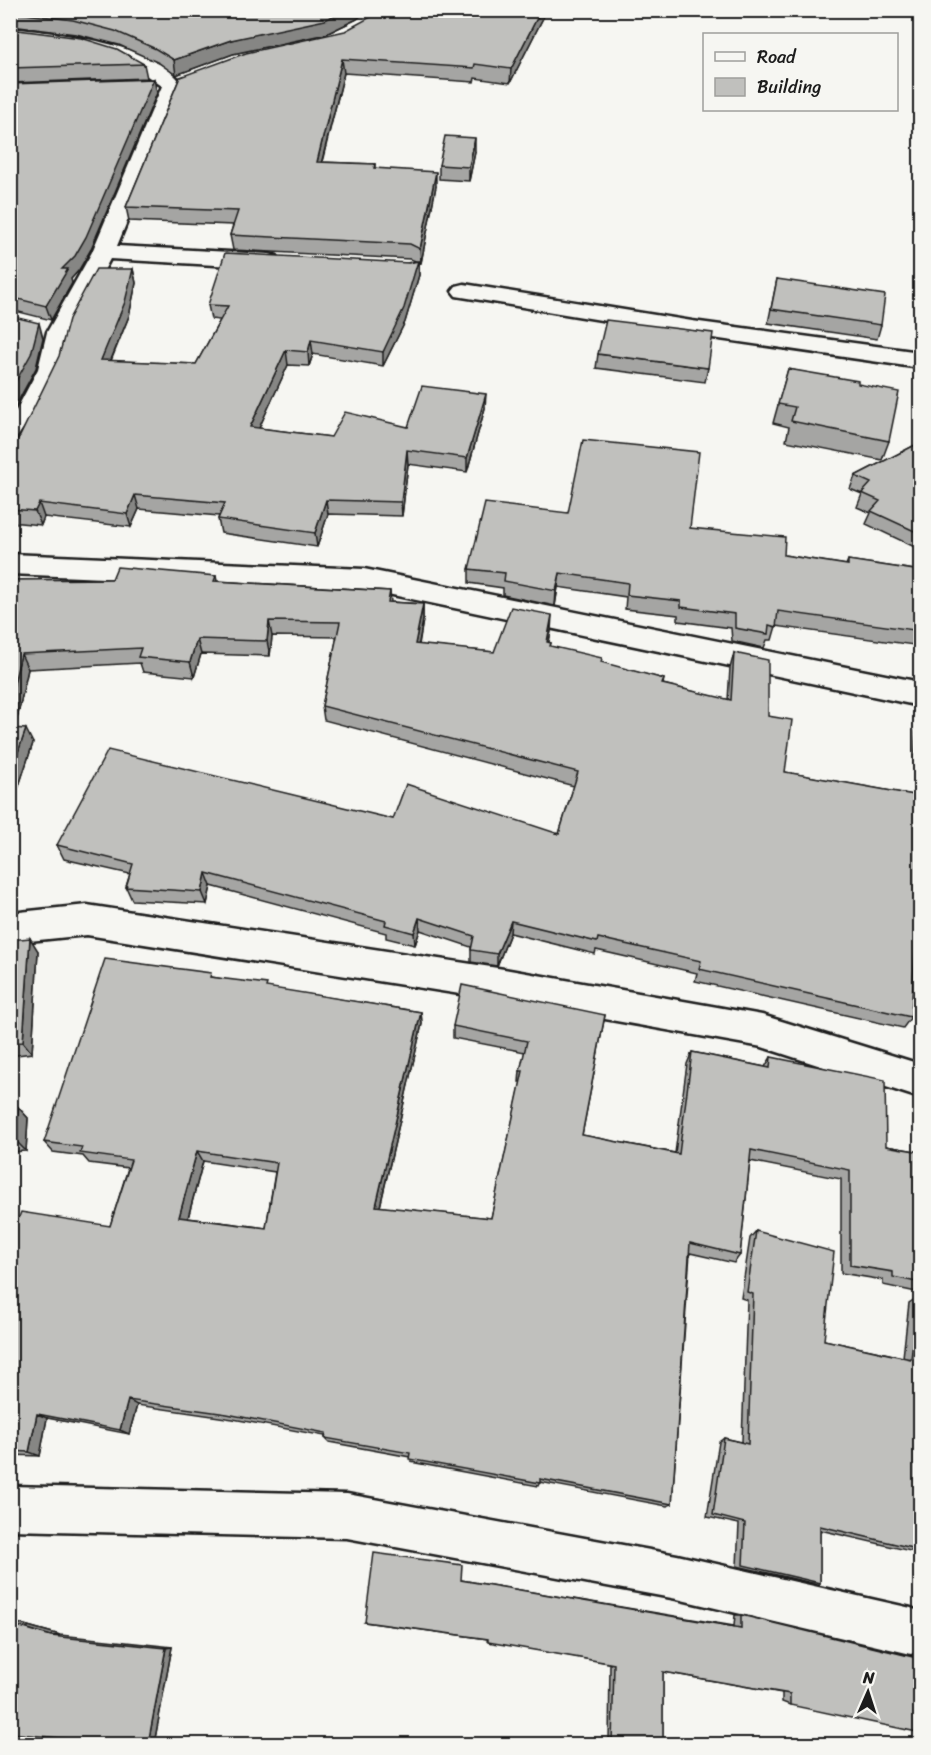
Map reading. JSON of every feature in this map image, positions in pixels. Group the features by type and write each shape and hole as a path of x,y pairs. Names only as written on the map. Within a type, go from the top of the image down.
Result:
{"street":[{"path":"10,34 77,41 127,56 183,81"},
{"path":"138,86 183,81"},
{"path":"10,449 50,369 49,329 103,252 183,81"},
{"path":"103,252 292,262"},
{"path":"464,291 692,328 921,360"},
{"path":"10,564 364,579 921,694"},
{"path":"10,928 87,920 504,985 762,1031 921,1081"},
{"path":"10,1508 347,1516 677,1577 911,1631"}],"building":[{"path":"10,10 345,10 325,20 231,40 174,60 156,49 115,31 73,20 10,12"},
{"path":"382,10 541,10 511,69 475,64 474,68 342,59 317,162 375,164 374,168 436,172 420,249 410,244 230,235 238,211 126,207 180,77 246,53 345,31"},
{"path":"10,29 81,38 117,49 144,64 10,68"},
{"path":"154,79 86,237 75,256 62,269 68,269 46,306 10,297 10,84"},
{"path":"445,136 475,138 469,167 439,165"},
{"path":"225,253 409,263 418,261 404,308 383,352 311,340 308,352 286,350 250,427 331,437 345,412 408,427 422,386 486,394 467,458 407,450 401,502 326,500 315,533 218,519 225,503 135,495 127,514 39,503 35,511 10,509 10,444 20,436 59,356 69,319 96,269 133,269 125,302 101,360 196,364 228,306 208,305"},
{"path":"777,279 885,295 881,325 771,309"},
{"path":"10,316 39,323 31,354 10,392"},
{"path":"606,320 713,333 708,368 598,354"},
{"path":"788,369 858,381 858,384 899,392 889,441 791,421 795,407 778,404"},
{"path":"583,440 699,452 690,528 785,537 784,555 848,565 848,560 921,571 921,631 778,611 776,627 769,625 768,634 735,628 735,614 681,607 681,601 627,595 628,583 560,573 556,591 504,581 505,573 469,569 485,503 568,513"},
{"path":"921,442 921,534 871,511 880,501 862,493 871,483 855,476"},
{"path":"117,567 216,576 214,581 390,591 388,602 423,604 415,644 494,652 511,607 552,615 547,642 551,643 550,646 602,658 601,662 664,679 662,684 731,700 734,653 768,660 768,716 792,720 785,772 920,796 921,772 921,915 917,914 911,1017 699,969 701,961 598,938 597,942 511,921 497,954 471,950 474,936 419,918 414,933 385,925 386,921 206,873 202,892 126,887 133,864 57,845 108,750 393,819 406,784 559,834 578,772 322,706 340,622 269,621 267,641 197,639 190,662 138,657 141,648 21,654 10,700 10,580 112,579"},
{"path":"10,728 26,729 10,775"},
{"path":"30,938 23,1042 10,1043 10,940"},
{"path":"105,959 211,973 210,977 267,984 266,987 421,1012 376,1206 491,1218 523,1071 520,1071 527,1041 453,1026 462,985 605,1015 582,1135 679,1154 692,1052 770,1068 771,1057 885,1080 886,1146 921,1152 921,1283 893,1277 893,1272 850,1265 850,1170 751,1150 740,1255 690,1243 672,1504 540,1479 540,1483 409,1459 410,1453 325,1438 326,1433 227,1414 128,1400 120,1430 37,1414 29,1452 10,1451 10,1222 17,1222 21,1212 110,1226 131,1160 80,1153 82,1147 44,1142","holes":["197,1151 277,1163 266,1228 179,1217"]},
{"path":"18,1107 16,1141 10,1141 10,1108"},
{"path":"756,1231 834,1252 824,1340 911,1359 918,1297 921,1298 921,1550 820,1526 820,1583 743,1565 745,1523 713,1515 724,1438 748,1444 753,1294 747,1292"},
{"path":"374,1553 462,1565 461,1580 741,1628 741,1615 921,1659 921,1726 917,1725 917,1732 790,1705 790,1694 663,1672 663,1744 612,1744 614,1664 488,1642 488,1639 365,1622"},
{"path":"10,1624 51,1636 166,1648 148,1744 119,1744 10,1733"}]}
